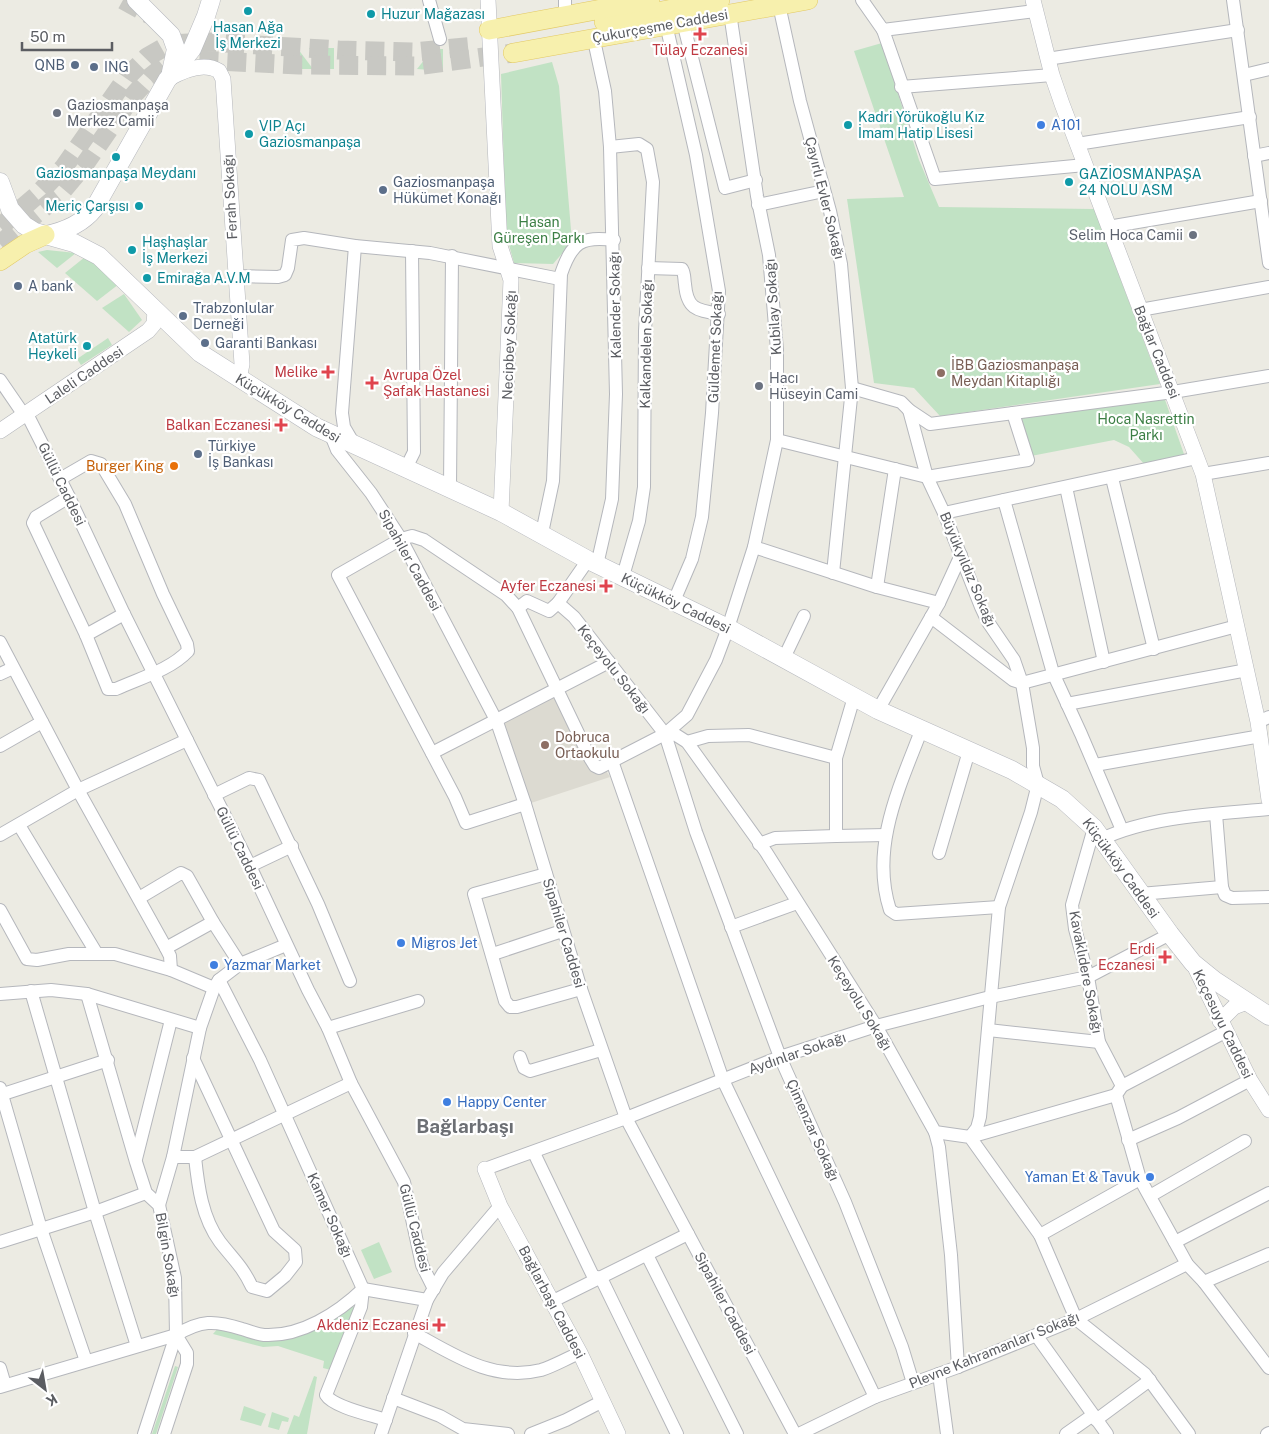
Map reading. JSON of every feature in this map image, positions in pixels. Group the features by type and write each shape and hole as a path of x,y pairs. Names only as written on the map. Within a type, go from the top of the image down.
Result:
{"main road":[{"path":"136,0 171,35 176,49 169,76"},
{"path":"0,261 25,244 45,235 70,228 89,215 169,76 192,48 210,0"},
{"path":"489,30 650,0"},
{"name":"Çukurçeşme Caddesi","path":"512,47 717,3 779,5 808,0"},
{"name":"Küçükköy Caddesi","path":"0,182 8,205 16,218 30,229 74,243 99,256 200,353 323,431 450,487 501,512 542,533 592,563 623,576 728,628 878,710 1038,784 1072,806 1098,833 1140,894 1193,964 1269,1016"}],"street":[{"path":"429,0 440,39"},
{"name":"Necipbey Sokağı","path":"488,0 500,246 511,280 501,512"},
{"path":"862,0 883,30 935,179 1085,165"},
{"path":"1233,0 1254,156 1268,240 1269,263"},
{"name":"Kubilay Sokağı","path":"612,761 665,734 687,715 716,660 754,547 777,440 777,350 769,255 758,205 756,180 717,3"},
{"name":"Çayırlı Evler Sokağı","path":"779,5 800,101 824,190 841,264 852,388 833,573"},
{"path":"883,30 1034,6"},
{"name":"Bağlar Caddesi","path":"1034,6 1052,75 1203,474 1247,670 1264,724 1269,800"},
{"path":"685,30 725,188 756,180"},
{"path":"1047,59 1238,30"},
{"name":"Güldemet Sokağı","path":"668,33 697,164 719,291 702,516 692,559 674,601"},
{"name":"Kalender Sokağı","path":"592,563 612,499 616,394 614,240 610,147 605,91 595,45"},
{"name":"Ferah Sokağı","path":"169,76 200,68 214,68 221,74 242,364 239,379"},
{"path":"1244,75 1269,69"},
{"path":"902,87 1052,75"},
{"path":"1077,144 1250,117"},
{"name":"Kalkandelen Sokağı","path":"610,147 639,144 648,149 653,182 648,268 644,487 639,521 623,576"},
{"path":"1254,156 1269,153"},
{"path":"758,205 824,190"},
{"path":"1108,227 1261,202"},
{"path":"235,276 278,277 284,275 288,268 292,240 295,238 327,240 355,246 452,256 560,279"},
{"path":"542,533 553,481 560,279 564,263 576,244 586,239 614,240"},
{"path":"354,444 344,426 342,413 355,246"},
{"path":"406,468 414,452 412,252"},
{"path":"450,487 452,256"},
{"path":"648,268 682,269 686,298 692,306 701,311 718,314"},
{"path":"1140,310 1269,287"},
{"name":"Laleli Caddesi","path":"0,431 148,331 154,324 156,311"},
{"path":"852,388 901,402 909,410 930,424 1173,392 1269,376"},
{"name":"Güllü Caddesi","path":"0,380 26,414 70,497 124,614 250,866 286,945 328,1028 351,1083 404,1182 422,1265 434,1289"},
{"name":"Büyükyıldız Sokağı","path":"909,410 928,477 988,622 1014,660 1022,683 1032,740 1033,766 1038,784"},
{"path":"323,431 342,413"},
{"path":"777,440 928,477 1028,460 1013,413"},
{"name":"Sipahiler Caddesi","path":"323,431 371,493 401,538 497,722 526,804 562,931 601,1050 626,1118 795,1434"},
{"path":"944,513 1198,458"},
{"path":"60,479 91,461 101,464 124,504 187,644 188,651 182,657 116,689 108,689 86,634 33,522 36,517 70,497"},
{"path":"1203,474 1269,463"},
{"path":"877,587 895,470"},
{"path":"1112,478 1154,649"},
{"path":"1066,487 1104,662"},
{"path":"1004,500 1053,673 1122,830"},
{"path":"526,804 466,823 456,798 338,576 401,538 412,536 424,540 506,595 518,608 595,766 599,768 612,761 722,1080 875,1397"},
{"path":"754,547 877,587 939,603"},
{"path":"878,710 939,603 961,555"},
{"path":"518,608 527,601 549,611 592,563"},
{"name":"Keçeyolu Sokağı","path":"558,603 574,616 665,734"},
{"path":"86,634 124,614"},
{"path":"784,658 804,616"},
{"path":"931,617 1013,680 1022,683 1053,673 1104,662 1237,626"},
{"path":"0,642 78,790 166,948 171,970"},
{"path":"432,753 497,722 609,662"},
{"path":"0,674 13,668"},
{"path":"1067,704 1247,670"},
{"path":"836,836 836,758 854,696"},
{"path":"0,746 42,722"},
{"path":"1095,765 1264,724"},
{"path":"922,731 898,790 886,835 883,859 884,893 890,910 896,914 999,907"},
{"path":"665,734 676,735 687,742 708,736 749,735 836,758"},
{"name":"Çimenzar Sokağı","path":"665,734 696,832 780,1056 846,1202 902,1347 913,1383"},
{"path":"0,836 78,790 187,740"},
{"name":"Keçeyolu Sokağı","path":"687,742 760,844 876,1026 935,1132"},
{"path":"939,853 970,751"},
{"path":"214,795 249,778 259,780 292,846 346,966 350,982"},
{"path":"970,1137 977,1128 980,1117 999,907 1031,812 1038,784"},
{"path":"1098,833 1216,814 1269,809"},
{"path":"1216,814 1222,887 1225,895 1232,898 1269,897"},
{"path":"19,825 97,954"},
{"name":"Kavaklıdere Sokağı","path":"1098,833 1072,906 1080,953 1088,977 1100,1042 1119,1091 1128,1140 1140,1179 1187,1264 1204,1282 1269,1368"},
{"path":"760,844 775,838 886,835"},
{"path":"250,866 292,846"},
{"path":"139,898 181,873 187,876 240,964"},
{"path":"546,874 474,894 493,954 505,1001 510,1007 517,1007 581,989"},
{"path":"1140,894 1222,887"},
{"path":"731,927 797,903"},
{"path":"0,910 27,959 37,960 69,954 115,954 216,984"},
{"path":"166,948 213,922"},
{"path":"493,954 562,931"},
{"name":"Aydınlar Sokağı","path":"485,1170 626,1118 780,1056 876,1026 990,997 1088,977 1170,934"},
{"path":"159,1205 173,1157 200,1028 216,984 240,964 286,945"},
{"name":"Keçesuyu Caddesi","path":"1193,964 1250,1080 1269,1110"},
{"name":"Kamer Sokağı","path":"216,984 285,1115 363,1289"},
{"path":"0,994 51,990 87,994 200,1028"},
{"path":"31,991 95,1212 138,1346"},
{"name":"Bilgin Sokağı","path":"87,994 146,1193 159,1205 174,1278 176,1335 144,1434"},
{"path":"328,1028 418,1001"},
{"path":"958,1367 951,1255 935,1132 970,1137 1119,1091 1222,1026 1234,1007 1247,1002"},
{"path":"136,1162 171,1020"},
{"path":"988,1030 1100,1042"},
{"path":"520,1057 524,1068 530,1071 601,1050"},
{"path":"193,1058 274,1232 295,1250 296,1262 285,1276 267,1291 252,1287 243,1267 219,1241 199,1197 195,1157"},
{"path":"86,1361 40,1229 1,1092 108,1060"},
{"path":"1128,1140 1178,1118 1250,1080"},
{"path":"173,1157 195,1157 351,1083"},
{"path":"970,1137 1040,1236 1076,1319 1136,1365 1150,1380 1189,1434"},
{"path":"1150,1196 1245,1141"},
{"path":"534,1153 593,1276 602,1278"},
{"name":"Bağlarbaşı Caddesi","path":"485,1170 500,1206 580,1353 618,1434"},
{"path":"1040,1236 1140,1179"},
{"path":"0,1242 95,1212 146,1193"},
{"path":"1175,1242 1269,1193"},
{"path":"381,1434 414,1333 427,1300 443,1273 500,1206"},
{"path":"553,1301 688,1234"},
{"path":"1204,1282 1269,1254"},
{"path":"647,1255 737,1434"},
{"name":"Plevne Kahramanları Sokağı","path":"799,1434 875,1397 958,1367 1076,1319 1187,1264"},
{"path":"602,1278 677,1434"},
{"path":"363,1289 427,1300"},
{"path":"0,1368 3,1386 176,1335 193,1325 204,1322 225,1324 260,1334 284,1334 311,1325 349,1302 363,1289"},
{"path":"363,1289 360,1307 326,1395 328,1400 386,1420"},
{"path":"414,1333 477,1367 496,1372 522,1373 542,1369 580,1353"},
{"path":"164,1434 187,1364 187,1353 176,1335"},
{"path":"1036,1335 1106,1434"},
{"path":"939,1374 947,1434"},
{"path":"1066,1434 1095,1418 1150,1380"},
{"path":"394,1398 440,1416 463,1429 508,1434"},
{"path":"531,1434 548,1430 602,1401"}],"shaded area":[{"name":"Dobruca Ortaokulu","path":"556,694 591,768 605,769 610,777 531,803 501,722"}],"green space":[{"path":"882,43 919,160 939,207 1094,209 1160,384 940,416 914,388 874,383 847,199 904,197 854,51"},
{"path":"288,48 298,49 313,69 288,69"},
{"path":"309,48 334,48 334,69 323,69"},
{"path":"433,49 443,49 443,71 417,69"},
{"name":"Hasan Güreşen Parkı","path":"552,62 559,86 572,242 553,264 514,263 506,234 501,74"},
{"path":"47,250 76,253 57,268 38,252"},
{"path":"85,257 97,264 119,284 97,301 65,273"},
{"path":"124,294 142,320 129,332 102,308"},
{"path":"108,338 112,345 81,365 77,359"},
{"name":"Hoca Nasrettin Parkı","path":"1164,397 1185,457 1145,465 1129,447 1114,440 1031,456 1018,417"},
{"path":"379,1242 392,1272 374,1279 361,1250"},
{"path":"352,1306 355,1307 331,1370 323,1368 324,1361 278,1346 263,1347 213,1334 219,1327 294,1335 317,1329"},
{"path":"175,1366 178,1367 156,1434 152,1434"},
{"path":"314,1376 317,1377 307,1434 287,1434 294,1415 299,1417"},
{"path":"244,1406 266,1414 261,1426 240,1420"},
{"path":"272,1412 289,1418 288,1422 282,1421 279,1430 268,1427"}],"tunnel":[{"path":"123,0 150,15"},
{"path":"0,227 36,196 64,167 127,77 147,57 170,44 210,42 339,50 414,52 475,46"},
{"path":"0,244 59,195 85,164 131,98 149,78 164,66 177,61 417,66 513,53"}],"place":[{"name":"Hasan Ağa İş Merkezi","path":"248,11"},
{"name":"Huzur Mağazası","path":"371,14"},
{"name":"Tülay Eczanesi","path":"700,34"},
{"name":"QNB","path":"75,65"},
{"name":"ING","path":"94,67"},
{"name":"Gaziosmanpaşa Merkez Camii","path":"57,113"},
{"name":"Kadri Yörükoğlu Kız İmam Hatip Lisesi","path":"848,125"},
{"name":"A101","path":"1041,125"},
{"name":"VIP Açı Gaziosmanpaşa","path":"249,134"},
{"name":"Gaziosmanpaşa Meydanı","path":"116,157"},
{"name":"GAZİOSMANPAŞA 24 NOLU ASM","path":"1069,182"},
{"name":"Gaziosmanpaşa Hükümet Konağı","path":"383,190"},
{"name":"Meriç Çarşısı","path":"139,206"},
{"name":"Selim Hoca Camii","path":"1193,235"},
{"name":"Haşhaşlar İş Merkezi","path":"132,250"},
{"name":"Emirağa A.V.M","path":"147,278"},
{"name":"A bank","path":"18,286"},
{"name":"Trabzonlular Derneği","path":"183,316"},
{"name":"Garanti Bankası","path":"205,343"},
{"name":"Atatürk Heykeli","path":"87,346"},
{"name":"Melike","path":"328,372"},
{"name":"İBB Gaziosmanpaşa Meydan Kitaplığı","path":"941,373"},
{"name":"Avrupa Özel Şafak Hastanesi","path":"372,383"},
{"name":"Hacı Hüseyin Cami","path":"759,386"},
{"name":"Balkan Eczanesi","path":"281,425"},
{"name":"Türkiye İş Bankası","path":"198,454"},
{"name":"Burger King","path":"174,466"},
{"name":"Ayfer Eczanesi","path":"606,586"},
{"name":"Dobruca Ortaokulu","path":"545,745"},
{"name":"Migros Jet","path":"401,943"},
{"name":"Erdi Eczanesi","path":"1165,957"},
{"name":"Yazmar Market","path":"214,965"},
{"name":"Happy Center","path":"447,1102"},
{"name":"Yaman Et & Tavuk","path":"1150,1177"},
{"name":"Akdeniz Eczanesi","path":"439,1325"}],"district":[{"name":"Bağlarbaşı","path":"465,1126"}]}
